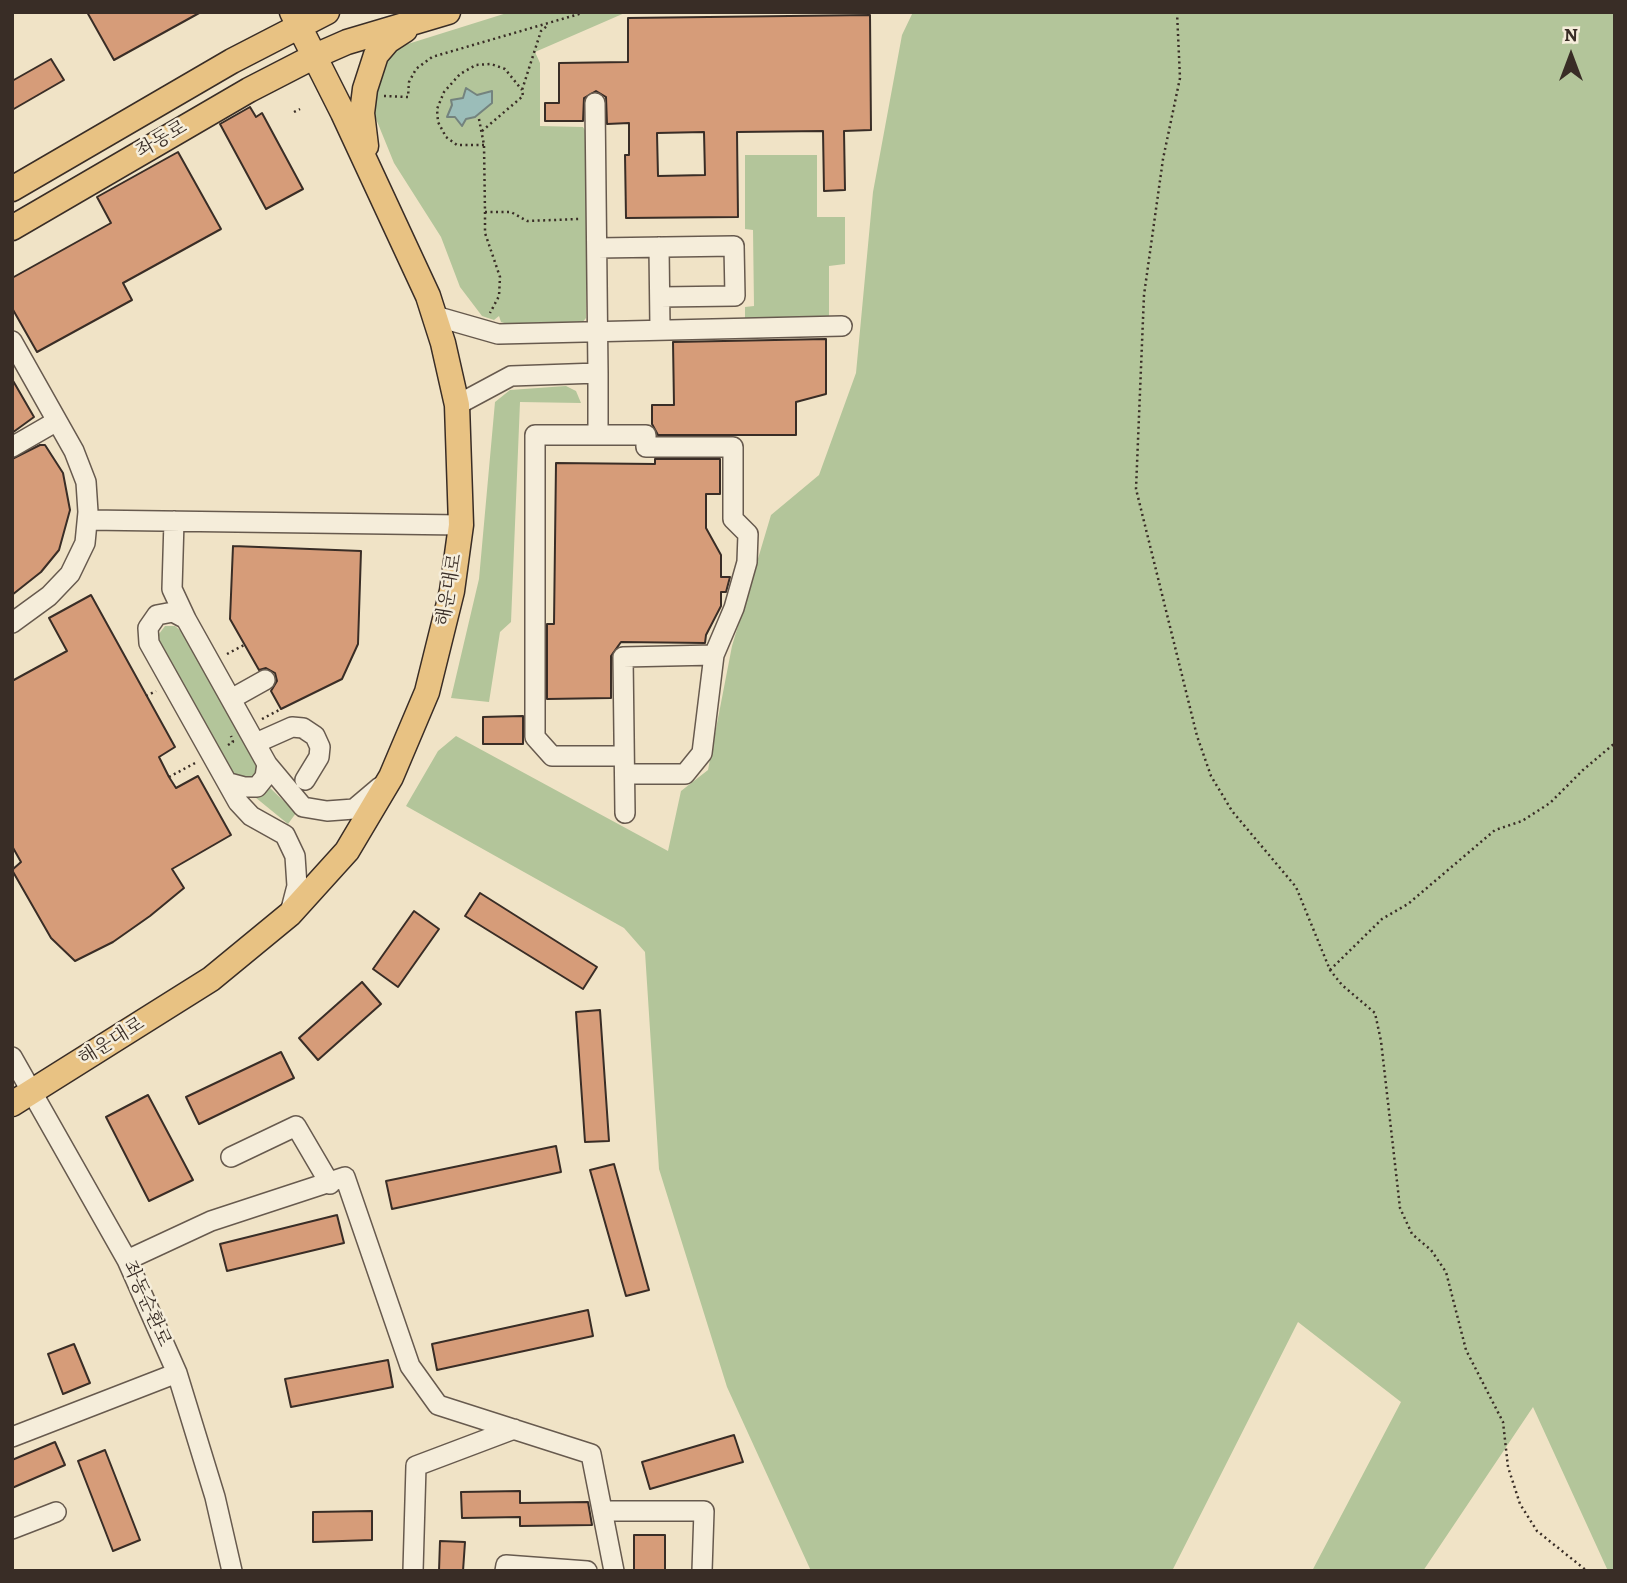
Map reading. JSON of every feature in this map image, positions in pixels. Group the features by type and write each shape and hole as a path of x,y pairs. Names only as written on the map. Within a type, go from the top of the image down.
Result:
{"main road":[{"path":"295,19 327,12"},
{"path":"315,56 347,42 448,12"},
{"name":"해운대로","path":"22,1098 211,979 290,914 346,850 391,777 427,692 452,591 460,525 457,405 435,316 369,168 295,19"},
{"name":"좌동로","path":"12,189 232,61 295,19"},
{"path":"369,168 362,113 365,89 376,55 388,41 419,21"},
{"name":"좌동로","path":"12,228 248,90 315,56"}],"street":[{"path":"595,103 598,435"},
{"path":"597,248 734,246 735,296 660,297"},
{"path":"659,247 660,328"},
{"path":"435,316 498,334 660,328 842,326"},
{"path":"12,341 57,421 86,482 88,520 85,543 70,574 49,596 13,620"},
{"path":"457,405 511,376 598,373"},
{"path":"12,447 57,421"},
{"path":"535,435 598,435 646,435 646,447 733,447 733,519 748,534 747,562 734,608 714,655 702,753 685,774 552,756 535,737 535,435"},
{"path":"88,520 460,525"},
{"path":"174,521 172,589 186,620 267,764 303,807 327,811 354,809 391,777"},
{"path":"172,589 148,628 149,643 229,783 261,809 285,835 295,856 296,866 297,886 290,914"},
{"path":"157,615 173,612 186,620"},
{"path":"625,813 623,657 714,655"},
{"path":"231,699 265,680"},
{"path":"256,743 292,727 303,728 315,736 320,747 319,757 305,780"},
{"path":"229,783 244,788 257,787 265,777 267,764"},
{"name":"좌동순환로","path":"12,1057 22,1098 127,1260 177,1373 215,1497 232,1571"},
{"path":"230,1157 296,1126 330,1184"},
{"path":"127,1260 211,1221 345,1177 410,1366 438,1405 591,1454 614,1571"},
{"path":"12,1437 177,1373"},
{"path":"413,1571 416,1466 514,1429"},
{"path":"603,1511 704,1511 702,1571"},
{"path":"12,1529 56,1512"},
{"path":"505,1571 506,1565 587,1571"}],"path":[{"path":"380,95 408,97 409,82 416,69 432,57 586,12"},
{"path":"1177,12 1180,78 1163,159 1155,234 1144,295 1136,489 1197,736 1211,776 1232,811 1296,887 1330,970 1342,985 1375,1013 1381,1041 1400,1208 1412,1234 1431,1251 1446,1272 1466,1350 1503,1422 1508,1467 1520,1504 1537,1531 1587,1571"},
{"path":"482,131 523,96 522,90 541,31 549,23"},
{"path":"484,145 457,145 446,137 438,122 437,108 444,92 460,74 476,65 491,64 505,69 522,90"},
{"path":"294,112 300,109"},
{"path":"477,328 484,315 491,312 499,296 500,277 485,233 484,145 479,119"},
{"path":"485,212 511,212 527,221 597,218"},
{"path":"1330,970 1382,919 1408,904 1495,830 1522,821 1550,803 1583,769 1615,743"}],"green space":[{"path":"510,12 627,12 535,52 540,63 540,126 583,127 587,134 586,318 582,323 511,325 501,322 499,316 494,320 482,316 460,287 441,237 394,163 372,109 379,69 395,48"},
{"path":"913,12 1615,12 1615,1571 1608,1571 1533,1407 1423,1571 1312,1571 1401,1402 1298,1322 1172,1571 811,1571 727,1387 659,1169 645,952 624,928 406,806 438,751 456,736 668,851 681,791 708,770 732,646 771,515 819,475 856,373 873,192 902,35"},
{"path":"745,155 817,155 817,217 845,217 845,264 829,266 829,319 745,318 745,307 754,306 753,230 745,229"},
{"path":"566,386 576,391 581,403 520,402 511,622 500,632 489,702 451,698 479,579 495,402 510,390"},
{"path":"165,626 175,626 182,632 258,767 252,782 236,780 160,643 159,634"},
{"path":"266,784 296,813 288,824 250,793"}],"water":[{"path":"466,88 477,95 492,91 492,103 475,117 466,119 462,126 455,117 447,117 452,105 451,100 463,98"}],"building":[{"path":"87,12 201,12 114,60"},
{"path":"870,15 871,130 844,131 845,190 824,191 823,131 737,132 738,217 626,218 625,155 629,155 629,123 607,124 606,97 596,91 584,98 583,121 545,121 545,103 559,103 559,63 628,62 628,18","holes":["704,132 705,175 658,176 657,133"]},
{"path":"51,59 64,80 12,110 12,81"},
{"path":"250,107 256,117 262,113 303,189 266,209 220,124"},
{"path":"178,152 221,229 123,283 132,300 37,352 12,308 12,278 111,223 97,197"},
{"path":"826,339 826,394 796,402 796,435 658,435 652,424 652,405 674,405 673,342"},
{"path":"12,379 34,417 12,433"},
{"path":"45,445 63,473 70,510 59,550 41,572 12,595 12,459"},
{"path":"655,459 720,459 720,494 706,494 706,528 721,555 721,577 730,577 726,592 721,592 721,606 706,635 705,643 621,642 611,656 611,698 547,699 547,624 554,624 556,463 655,464"},
{"path":"233,546 361,551 358,644 342,679 281,709 271,691 277,681 275,673 266,668 259,670 230,619"},
{"path":"91,595 175,747 159,757 169,777 176,788 198,776 231,835 172,869 184,888 150,916 113,942 75,961 51,938 12,870 21,862 12,846 12,681 67,651 49,618"},
{"path":"523,716 523,744 483,744 483,717"},
{"path":"480,893 597,967 583,989 465,916"},
{"path":"414,911 439,929 398,987 373,969"},
{"path":"362,982 381,1004 318,1060 299,1038"},
{"path":"600,1010 609,1141 585,1142 576,1012"},
{"path":"281,1052 294,1078 199,1124 186,1097"},
{"path":"148,1095 193,1180 149,1201 106,1117"},
{"path":"556,1146 561,1172 392,1209 386,1181"},
{"path":"614,1164 649,1290 626,1296 590,1170"},
{"path":"337,1215 344,1243 227,1271 220,1244"},
{"path":"588,1310 593,1336 437,1370 432,1344"},
{"path":"74,1344 90,1383 63,1394 48,1354"},
{"path":"388,1360 393,1387 291,1407 285,1379"},
{"path":"734,1435 743,1462 650,1489 642,1462"},
{"path":"55,1442 65,1465 12,1488 12,1460"},
{"path":"105,1450 140,1540 113,1551 78,1461"},
{"path":"520,1491 520,1503 588,1502 592,1525 520,1526 520,1517 462,1518 461,1492"},
{"path":"372,1511 372,1540 313,1542 313,1512"},
{"path":"634,1535 665,1535 665,1571 634,1571"},
{"path":"440,1541 465,1542 463,1571 439,1571"}]}
